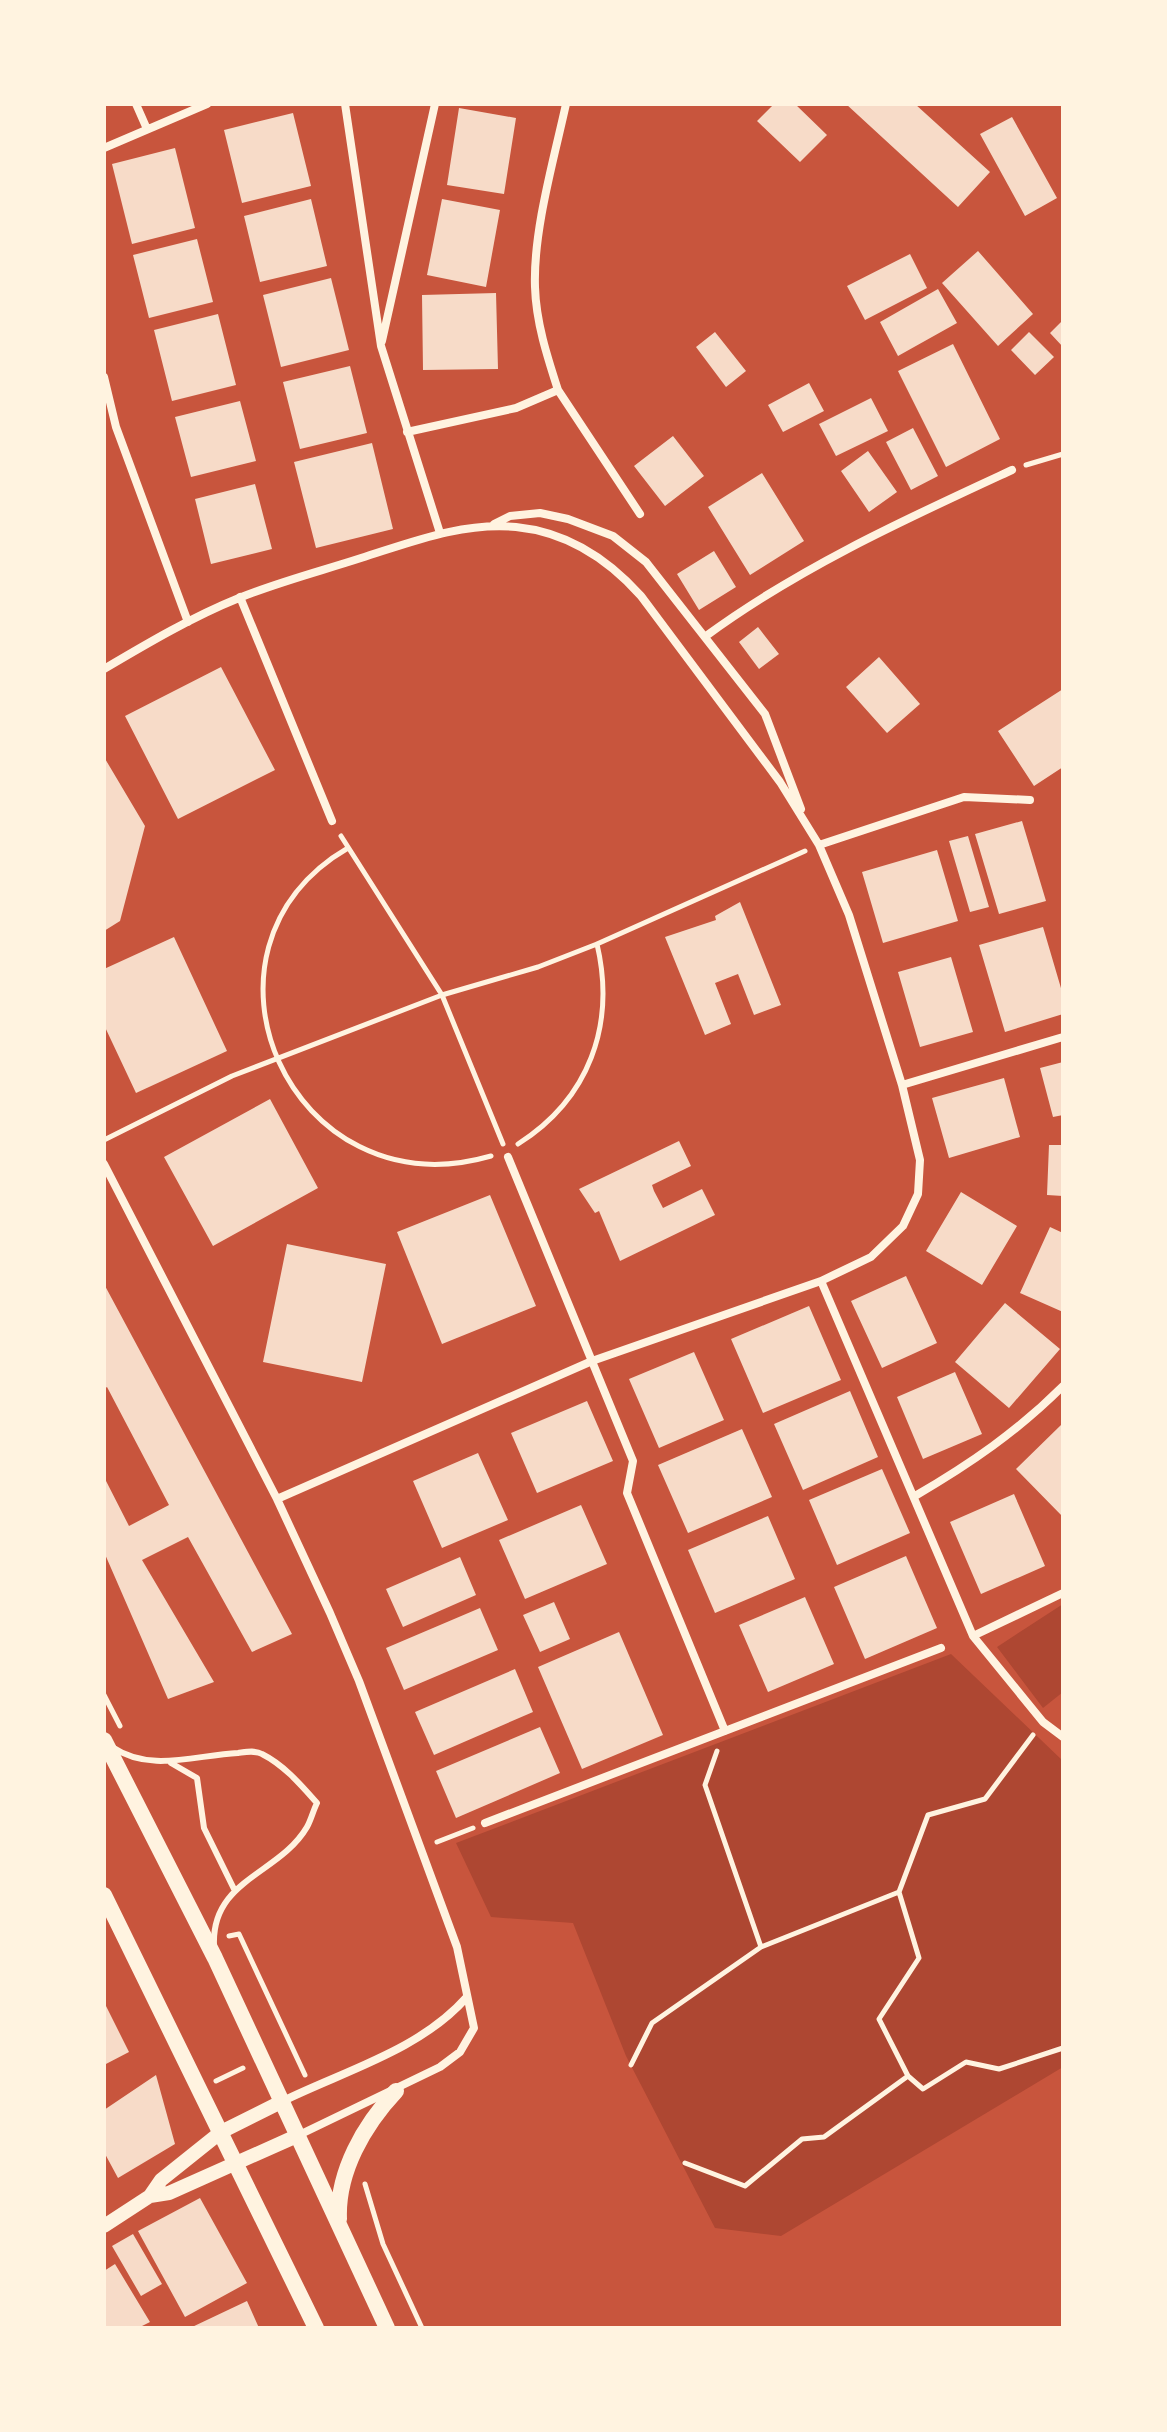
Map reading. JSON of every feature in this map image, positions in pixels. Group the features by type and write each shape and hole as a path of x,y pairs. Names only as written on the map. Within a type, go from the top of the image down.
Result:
{"main road":[{"path":"105,1741 215,1958 387,2328"},
{"path":"104,1895 316,2328"},
{"path":"339,2225 339,2195 347,2170 374,2117 396,2091"}],"street":[{"path":"136,104 147,129"},
{"path":"104,148 207,104"},
{"path":"345,104 381,346 440,533"},
{"path":"381,346 435,104"},
{"path":"566,104 546,193 535,286 543,342 558,390 640,514"},
{"path":"104,377 116,427 188,622"},
{"path":"407,432 516,408 558,390"},
{"path":"706,636 742,609 882,530 1012,470"},
{"path":"490,526 510,516 540,513 596,527 646,562 765,714 806,825"},
{"path":"104,669 240,597 440,533 490,526 517,527 563,539 595,554 624,577 780,782 819,845 849,915 902,1085 920,1160 918,1194 903,1226 871,1257 821,1281 592,1361 277,1499"},
{"path":"240,597 332,821"},
{"path":"819,845 964,797 1030,800"},
{"path":"902,1085 1063,1037"},
{"path":"507,1154 633,1461 627,1493 725,1731"},
{"path":"104,1164 277,1499 359,1681 457,1947 474,2028 470,2040 440,2067 396,2091 238,2164 169,2193 150,2196"},
{"path":"821,1281 973,1636 1043,1722 1063,1737"},
{"path":"915,1496 974,1462 1023,1426 1063,1386"},
{"path":"973,1636 1063,1593"},
{"path":"485,1823 941,1648"},
{"path":"104,2226 150,2196 161,2180 221,2132 423,2036 448,2019 466,1998"}],"lane":[{"path":"105,1741 138,1760 169,1762 211,1754 259,1752 294,1777 317,1803 306,1828 292,1844 234,1889 215,1925 215,1958"},
{"path":"169,1762 197,1778 204,1828 234,1889"}],"path":[{"path":"1012,470 1063,454"},
{"path":"332,821 442,995 507,1154"},
{"path":"104,1140 232,1076 442,995 538,967 597,944 819,845"},
{"path":"348,848 316,872 298,892 273,939 264,993 266,1020 277,1059 297,1095 314,1116 358,1148 384,1158 437,1166 507,1154 536,1133 556,1115 586,1073 597,1048 605,996 597,944"},
{"path":"1043,1722 985,1799 928,1815 899,1892 919,1958 879,2019 908,2076 923,2089 966,2062 999,2069 1063,2048"},
{"path":"725,1731 705,1785 761,1947"},
{"path":"421,1849 485,1823"},
{"path":"631,2065 652,2023 761,1947 899,1892"},
{"path":"201,2088 292,2048"},
{"path":"685,2163 745,2186 802,2139 824,2137 908,2076"}],"shaded area":[{"path":"1063,1604 1063,1692 1043,1708 997,1647"},
{"path":"951,1654 1063,1761 1063,2067 781,2236 715,2228 626,2056 573,1923 491,1917 456,1843"}],"building":[{"path":"774,104 795,104 827,135 800,162 757,121"},
{"path":"846,104 915,104 990,172 958,207"},
{"path":"459,108 516,118 504,194 447,185"},
{"path":"293,113 311,186 242,203 224,130"},
{"path":"1012,117 1057,198 1025,216 980,134"},
{"path":"175,148 195,228 132,244 112,164"},
{"path":"311,199 327,266 260,282 244,216"},
{"path":"442,199 500,210 486,287 427,275"},
{"path":"197,239 213,302 149,318 133,255"},
{"path":"978,251 1033,314 998,346 942,283"},
{"path":"910,254 927,288 865,320 847,286"},
{"path":"331,278 349,350 281,367 263,295"},
{"path":"938,289 957,323 898,356 880,322"},
{"path":"496,293 498,369 423,370 422,295"},
{"path":"218,314 236,385 172,401 154,330"},
{"path":"1063,320 1063,347 1050,333"},
{"path":"715,332 746,371 726,387 696,347"},
{"path":"1029,332 1054,357 1035,375 1011,350"},
{"path":"953,344 1000,439 946,467 898,371"},
{"path":"350,366 367,433 300,449 283,382"},
{"path":"809,383 824,411 783,432 768,405"},
{"path":"871,398 888,431 836,456 819,424"},
{"path":"240,401 256,461 191,477 175,417"},
{"path":"913,428 938,476 911,490 886,442"},
{"path":"673,436 704,476 665,506 634,466"},
{"path":"372,443 393,529 316,548 294,462"},
{"path":"868,451 897,492 869,512 841,471"},
{"path":"762,473 804,541 750,575 708,507"},
{"path":"255,484 272,549 211,564 195,499"},
{"path":"714,551 736,587 699,610 677,574"},
{"path":"758,627 779,654 759,669 739,642"},
{"path":"879,657 920,704 887,733 846,687"},
{"path":"221,667 275,770 178,819 125,716"},
{"path":"1063,689 1063,767 1034,786 998,731"},
{"path":"104,757 145,826 120,921 104,931"},
{"path":"1022,821 1046,901 999,914 975,834"},
{"path":"968,836 989,907 970,912 949,841"},
{"path":"937,850 958,921 883,943 862,872"},
{"path":"740,902 781,1005 754,1015 738,974 715,983 731,1024 705,1035 665,937 716,920 715,916"},
{"path":"1043,927 1063,995 1063,1014 1005,1032 979,945"},
{"path":"174,937 227,1051 136,1093 104,1025 104,969"},
{"path":"951,957 973,1032 920,1047 898,972"},
{"path":"1063,1062 1063,1115 1053,1117 1040,1068"},
{"path":"1004,1078 1020,1137 949,1158 932,1098"},
{"path":"270,1099 318,1188 213,1246 164,1157"},
{"path":"679,1141 691,1166 652,1185 654,1191 663,1208 702,1189 715,1215 620,1261 599,1211 595,1213 579,1189"},
{"path":"1049,1145 1063,1145 1063,1196 1047,1195"},
{"path":"961,1192 1017,1226 982,1285 926,1251"},
{"path":"490,1195 536,1306 442,1344 397,1232"},
{"path":"1050,1227 1063,1233 1063,1312 1020,1293"},
{"path":"287,1244 386,1264 362,1382 263,1362"},
{"path":"906,1276 937,1343 882,1368 851,1301"},
{"path":"104,1284 292,1634 252,1652 188,1537 142,1560 214,1682 168,1699 104,1552 104,1477 129,1526 169,1505 107,1387 104,1389"},
{"path":"1005,1303 1060,1349 1009,1408 955,1362"},
{"path":"809,1306 841,1380 763,1413 731,1339"},
{"path":"694,1352 724,1420 659,1448 629,1379"},
{"path":"955,1372 982,1434 923,1459 897,1397"},
{"path":"850,1391 878,1457 803,1490 774,1424"},
{"path":"587,1401 613,1461 537,1493 511,1433"},
{"path":"1061,1425 1063,1427 1063,1517 1016,1469"},
{"path":"742,1429 772,1497 688,1533 658,1465"},
{"path":"478,1453 508,1520 442,1548 413,1481"},
{"path":"882,1469 910,1533 837,1565 809,1500"},
{"path":"1014,1494 1045,1566 981,1594 950,1522"},
{"path":"581,1505 607,1564 525,1599 499,1540"},
{"path":"768,1516 795,1579 715,1613 688,1550"},
{"path":"906,1556 937,1628 865,1659 834,1587"},
{"path":"460,1557 476,1595 403,1627 386,1589"},
{"path":"805,1597 834,1664 768,1692 739,1625"},
{"path":"554,1602 570,1639 540,1652 523,1615"},
{"path":"480,1608 498,1650 404,1690 386,1648"},
{"path":"619,1632 663,1735 582,1769 538,1667"},
{"path":"515,1669 533,1712 434,1755 415,1712"},
{"path":"540,1727 560,1773 456,1818 436,1771"},
{"path":"104,2002 129,2052 104,2065"},
{"path":"156,2075 175,2144 118,2178 104,2152 104,2110"},
{"path":"200,2198 247,2283 185,2317 138,2231"},
{"path":"133,2234 162,2284 141,2296 112,2246"},
{"path":"115,2264 150,2322 138,2328 104,2328 104,2271"},
{"path":"247,2301 259,2328 190,2328"}]}
